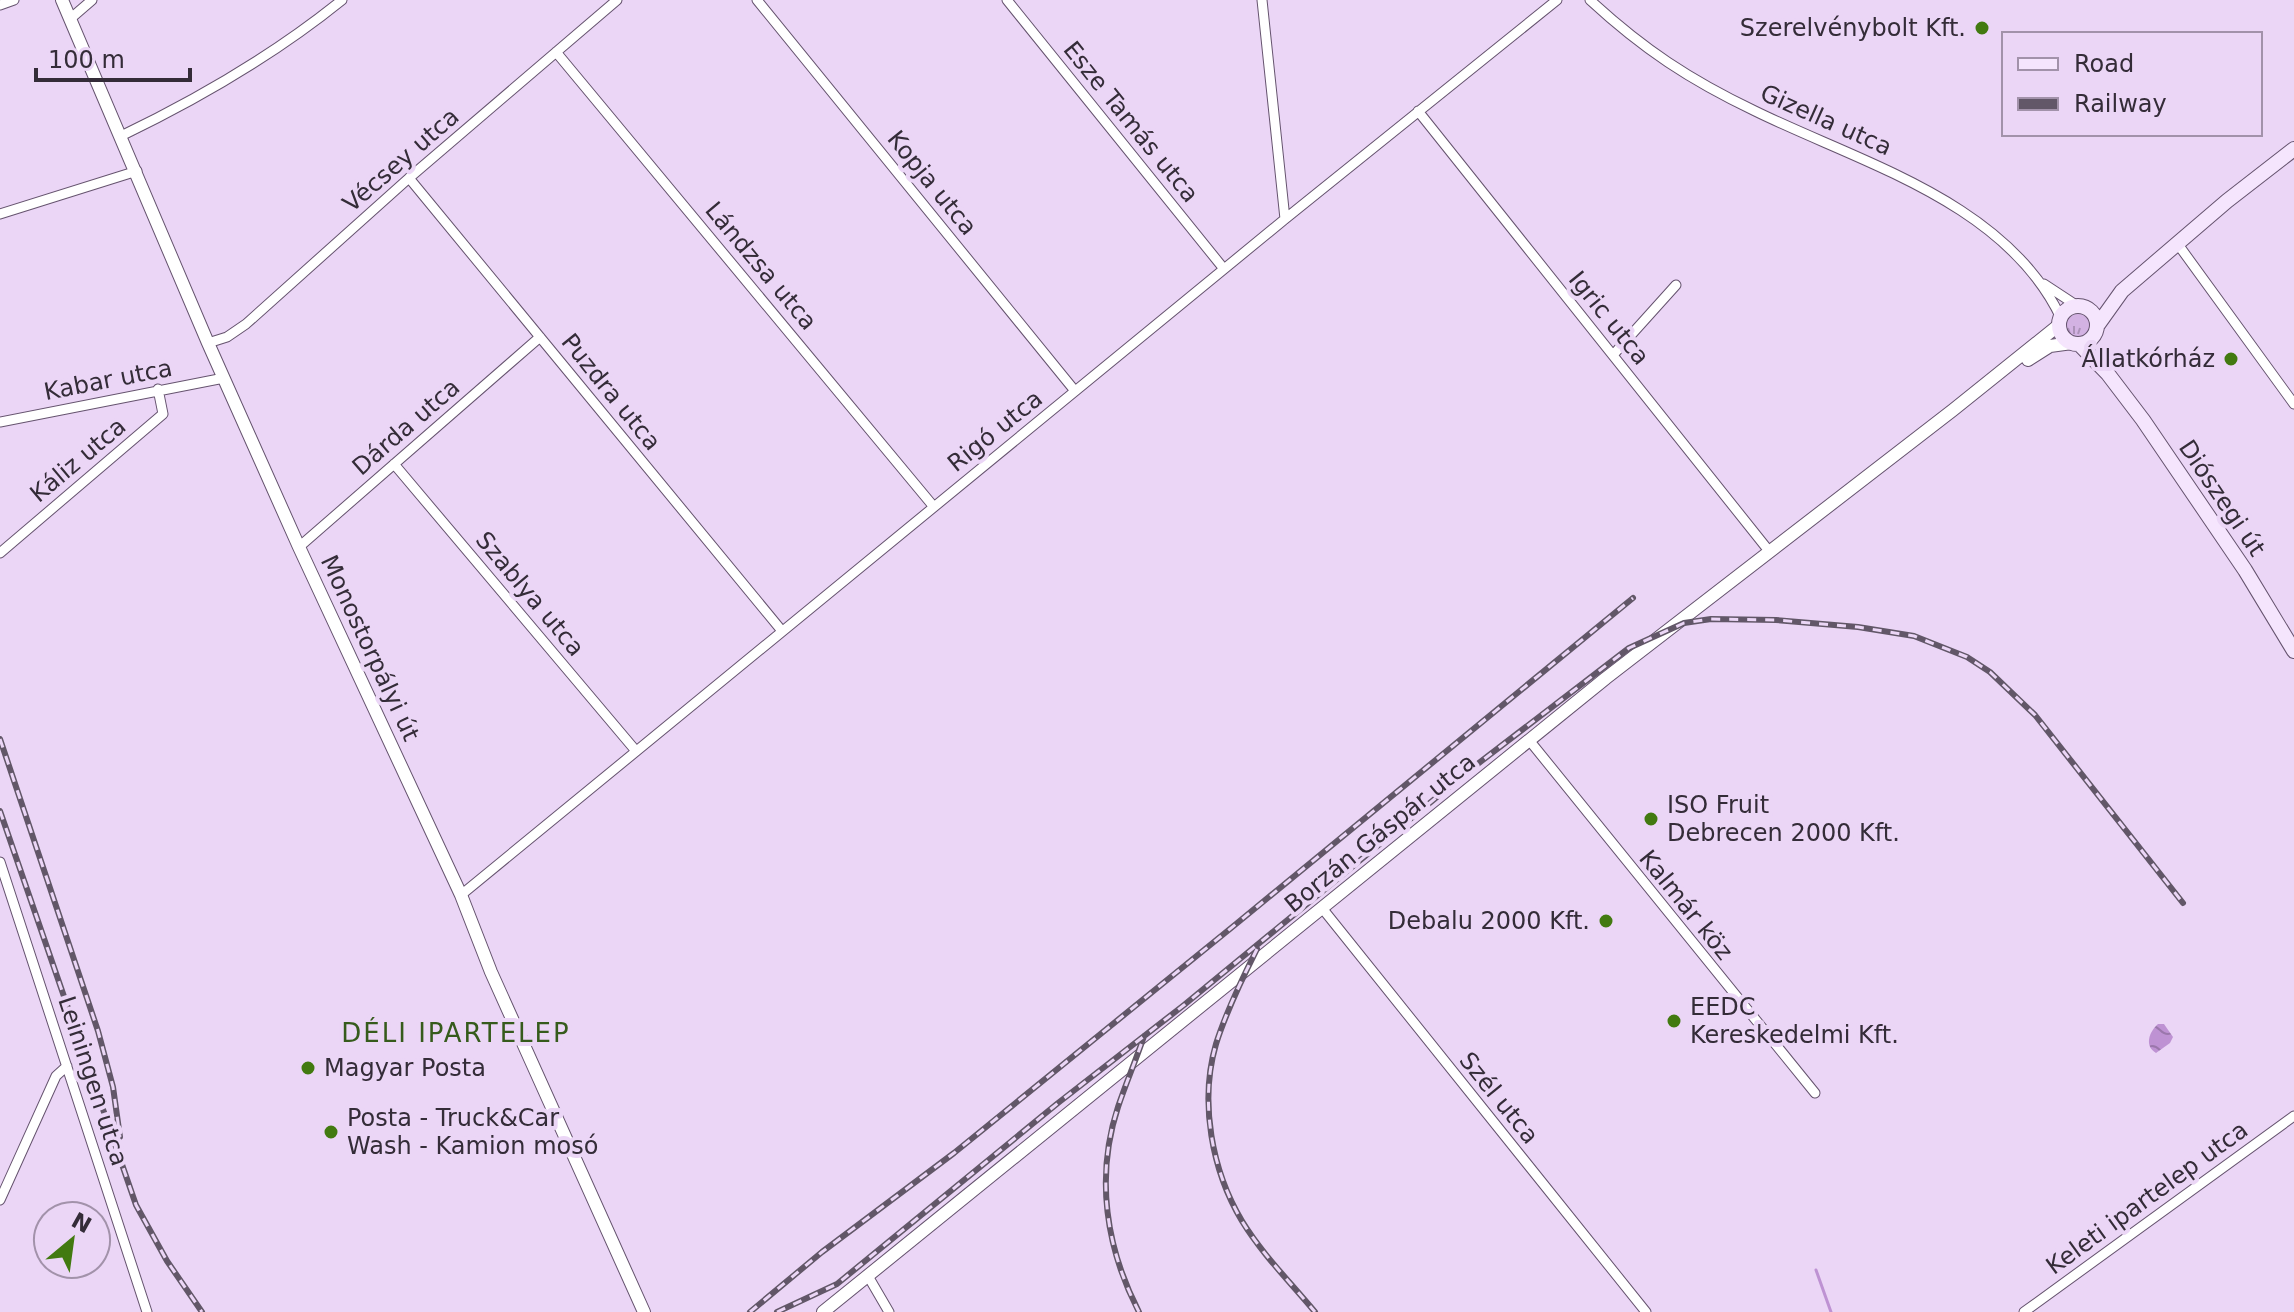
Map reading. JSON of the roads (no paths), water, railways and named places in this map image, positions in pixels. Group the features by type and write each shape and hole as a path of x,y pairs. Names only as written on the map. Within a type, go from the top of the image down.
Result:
{"main road":[{"path":"2122,291 2083,308 2065,311 2060,321 2065,339 2075,344 2086,343 2122,291 2294,149"},
{"path":"2083,308 2096,319 2096,330"},
{"name":"Diószegi út","path":"2096,330 2108,374"},
{"name":"Diószegi út","path":"2075,344 2108,374 2143,420 2245,570 2294,651"}],"street":[{"path":"0,5 14,0"},
{"name":"Monostorpályi út","path":"62,0 208,343 461,895 491,972 644,1312"},
{"path":"70,19 92,0"},
{"path":"121,136 251,66 342,0"},
{"name":"Vécsey utca","path":"208,343 227,337 246,324 409,178 617,0"},
{"name":"Kopja utca","path":"757,0 1075,391"},
{"name":"Esze Tamás utca","path":"1007,0 1224,269"},
{"path":"1262,0 1285,219"},
{"name":"Rigó utca","path":"461,895 1285,219 1557,0"},
{"name":"Gizella utca","path":"1590,0 1627,34 1680,72 1757,112 1879,165 1957,207 2041,282 2083,308"},
{"name":"Lándzsa utca","path":"556,52 934,507"},
{"name":"Igric utca","path":"1418,111 1769,551"},
{"path":"0,214 137,171"},
{"name":"Puzdra utca","path":"409,178 782,631"},
{"path":"2177,243 2294,404"},
{"name":"Gizella utca","path":"2041,282 2060,321"},
{"path":"1613,355 1676,285"},
{"name":"Borzán Gáspár utca","path":"823,1312 1529,740 1971,396 2060,321"},
{"name":"Dárda utca","path":"299,547 540,337"},
{"name":"Borzán Gáspár utca","path":"1971,396 2050,346 2075,344"},
{"name":"Kabar utca","path":"0,422 224,378"},
{"name":"Káliz utca","path":"0,553 163,414 158,389"},
{"name":"Szablya utca","path":"394,464 636,751"},
{"name":"Kalmár köz","path":"1529,740 1815,1093"},
{"name":"Leiningen utca","path":"0,862 147,1312"},
{"name":"Szél utca","path":"1322,908 1646,1312"},
{"path":"0,1200 56,1076 67,1066"},
{"name":"Keleti ipartelep utca","path":"2024,1312 2294,1116"},
{"path":"868,1276 889,1312"}],"water":[{"path":"2158,1024 2164,1024 2173,1037 2156,1053 2150,1047 2149,1039"}],"waterway":[{"path":"1816,1270 1831,1312"}],"railway":[{"path":"750,1312 822,1252 954,1153 1633,598"},
{"path":"777,1312 837,1284 1471,769 1629,648 1684,623 1711,619 1776,620 1858,627 1914,636 1967,657 1990,672 2035,715 2183,903"},
{"path":"0,739 98,1031 113,1087 120,1137"},
{"path":"0,811 136,1205 167,1261 202,1312"},
{"path":"1257,949 1216,1044 1209,1089 1211,1136 1223,1180 1242,1221 1315,1312"},
{"path":"1139,1312 1112,1237 1106,1186 1111,1133 1144,1036"}],"place":[{"name":"Szerelvénybolt Kft.","path":"1982,28"},
{"name":"Állatkórház","path":"2231,359"},
{"name":"ISO Fruit Debrecen 2000 Kft.","path":"1651,819"},
{"name":"Debalu 2000 Kft.","path":"1606,921"},
{"name":"EEDC Kereskedelmi Kft.","path":"1674,1021"},
{"name":"Magyar Posta","path":"308,1068"},
{"name":"Posta - Truck&Car Wash - Kamion mosó","path":"331,1132"}],"district":[{"name":"DÉLI IPARTELEP","path":"456,1033"}]}
